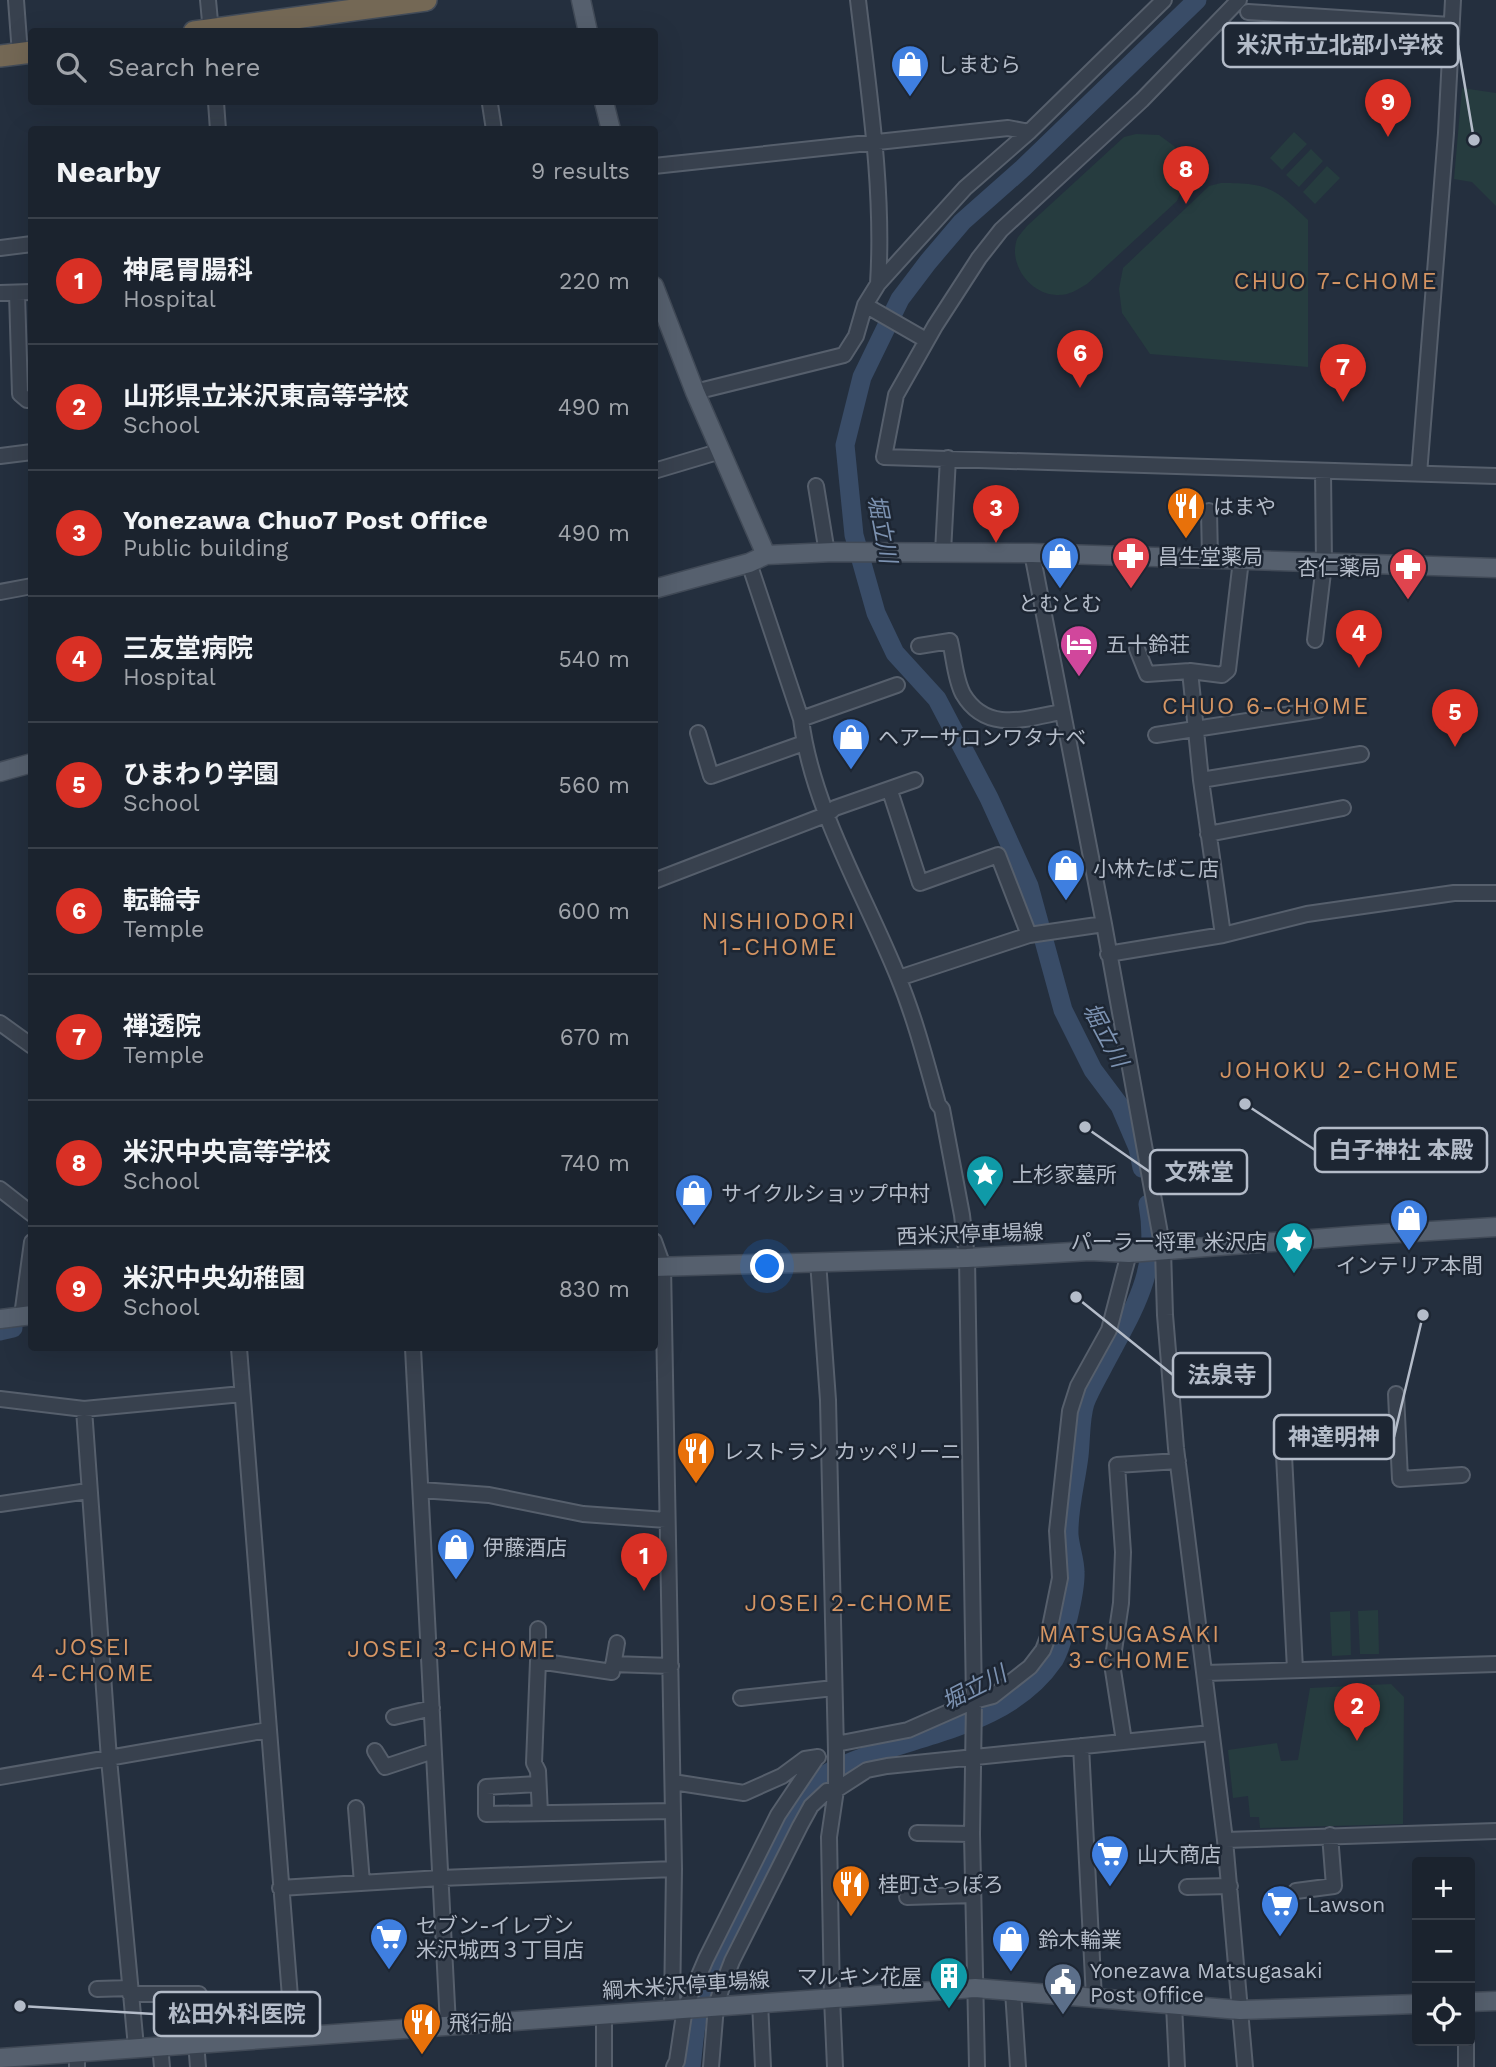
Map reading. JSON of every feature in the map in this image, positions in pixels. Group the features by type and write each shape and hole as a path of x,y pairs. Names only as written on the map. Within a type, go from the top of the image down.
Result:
{"highway":[{"path":"226,28 426,0"}],"main road":[{"path":"581,0 587,28"},
{"path":"605,105 610,126"},
{"path":"658,300 766,555"},
{"path":"658,588 749,563 766,555 830,552 1032,553 1496,568"},
{"path":"0,772 28,764"},
{"name":"西米沢停車場線","path":"659,1267 967,1258 1090,1251 1129,1253 1496,1227"},
{"path":"0,1319 27,1316"},
{"name":"綱木米沢停車場線","path":"0,2058 77,2059 136,2047 196,2042 975,1988 1240,2010 1412,2004"},
{"path":"1475,2002 1496,2001"}],"street":[{"path":"16,0 17,54"},
{"path":"205,28 208,0"},
{"path":"859,0 874,144 880,246 878,284"},
{"path":"695,392 844,355 856,336 878,284 965,188 1029,132 1164,0"},
{"path":"1239,0 1142,100 1000,230 920,336 896,395 884,457 1496,475"},
{"path":"1258,0 1248,12 1451,26"},
{"path":"1419,474 1444,159 1453,0"},
{"path":"216,105 218,126"},
{"path":"490,105 493,126"},
{"path":"658,166 1008,128 1029,132"},
{"path":"0,248 28,244"},
{"path":"0,293 24,292 20,394 28,400"},
{"path":"868,307 920,336"},
{"path":"658,470 721,451"},
{"path":"0,456 28,452"},
{"path":"943,552 948,458"},
{"path":"1315,640 1324,564 1323,471"},
{"path":"816,486 830,552"},
{"path":"1209,511 1210,559"},
{"path":"1032,553 1104,925 1161,1251 1178,1461 1230,1886 1245,2067"},
{"path":"1137,649 1147,674 1190,671 1222,676 1228,670 1241,560"},
{"path":"749,563 801,719 804,743 828,814 916,1024 938,1104 942,1109 962,1215 967,1258 974,1705 974,1757 971,1766 977,2067"},
{"path":"0,592 28,587"},
{"path":"919,646 950,640 962,692 979,715 1008,722 1061,712"},
{"path":"1190,671 1201,780 1223,935"},
{"path":"801,719 897,685"},
{"path":"1156,735 1318,710"},
{"path":"698,733 711,776 804,743"},
{"path":"1201,780 1361,754"},
{"path":"658,879 828,814 835,808 890,791 915,780"},
{"path":"890,791 920,883 998,855 1029,935"},
{"path":"1208,834 1343,808"},
{"path":"1108,954 1223,935 1307,914 1454,892 1496,894"},
{"path":"899,978 1029,935 1104,925"},
{"path":"0,1023 28,1043"},
{"path":"0,1189 28,1211"},
{"path":"673,1782 744,1793 782,1776 805,1759 908,1730 974,1705 993,1696 1030,1667 1043,1650 1048,1637 1060,1578 1058,1519 1070,1411 1078,1386 1109,1329 1129,1253"},
{"path":"818,1261 828,1400 836,1751 830,1837 831,1998 835,2067"},
{"path":"659,1267 674,1869 682,2008 677,2061 674,2067"},
{"path":"239,1351 293,2035"},
{"path":"413,1351 448,2025"},
{"path":"0,1399 84,1409 242,1394"},
{"path":"1396,1394 1400,1479 1462,1475"},
{"path":"84,1409 109,1759 136,2047"},
{"path":"1283,1436 1295,1669"},
{"path":"1124,1741 1112,1664 1121,1603 1123,1552 1117,1465 1178,1461"},
{"path":"421,1490 489,1495 583,1514 666,1520"},
{"path":"0,1504 88,1491"},
{"path":"538,1629 534,1763 538,1771 540,1813"},
{"path":"538,1661 612,1672 617,1643"},
{"path":"613,1664 671,1666"},
{"path":"1205,1673 1496,1664"},
{"path":"741,1698 834,1688"},
{"path":"394,1717 432,1708"},
{"path":"0,1777 268,1730"},
{"path":"711,2067 714,2006 732,1961 811,1806 827,1791 867,1770 906,1763 1211,1733"},
{"path":"1081,1746 1094,1998"},
{"path":"375,1751 385,1767 433,1751"},
{"path":"682,2008 778,1815 817,1757"},
{"path":"537,1784 486,1787 486,1814 673,1811"},
{"path":"356,1808 362,1883"},
{"path":"1224,1840 1496,1831"},
{"path":"917,1833 972,1834"},
{"path":"1296,1891 1334,1886 1330,1835"},
{"path":"280,1888 441,1878 674,1869"},
{"path":"1187,1887 1230,1886"},
{"path":"908,1897 974,1895"},
{"path":"97,1989 200,1994"},
{"path":"1013,1991 1018,2067"},
{"path":"760,2002 762,2067"},
{"path":"1174,2005 1177,2067"},
{"path":"604,2014 604,2067"},
{"path":"196,2042 198,2067"},
{"path":"160,2045 162,2067"},
{"path":"1466,2046 1466,2067"}],"green space":[{"path":"1462,88 1496,93 1496,206 1472,182 1454,179"},
{"path":"1294,132 1307,144 1282,170 1270,158"},
{"path":"1136,134 1159,135 1174,146 1184,161 1185,182 1177,201 1087,284 1060,295 1038,289 1023,276 1019,267 1015,249 1018,237 1124,137"},
{"path":"1311,149 1323,161 1299,187 1286,175"},
{"path":"1327,166 1340,178 1315,204 1303,192"},
{"path":"1221,183 1261,186 1278,194 1308,220 1308,367 1150,354 1122,313 1119,289 1123,268 1209,186"},
{"path":"1378,1610 1379,1654 1360,1654 1358,1611"},
{"path":"1350,1611 1351,1655 1332,1656 1330,1612"},
{"path":"1391,1684 1404,1697 1403,1824 1260,1828 1259,1817 1250,1817 1248,1796 1233,1798 1228,1750 1277,1743 1281,1761 1298,1760 1310,1688"}],"waterway":[{"name":"堀立川","path":"1142,1168 1138,1148 1120,1106 1093,1070 1063,1010 1029,886 989,798 937,699 895,653 876,613 854,535 845,445 862,377 900,299 928,262 962,222 1023,168 1197,0"},
{"name":"堀立川","path":"691,2067 698,2011 710,1973 756,1876 793,1811 810,1788 824,1775 853,1761 978,1719 1007,1704 1032,1685 1058,1653 1075,1580 1069,1525 1083,1409 1142,1288 1150,1249 1148,1204"},
{"path":"0,1331 13,1328"}],"place":[{"name":"しまむら","path":"910,98"},
{"name":"米沢中央幼稚園","path":"1388,137"},
{"name":"米沢市立北部小学校","path":"1474,140"},
{"name":"米沢中央高等学校","path":"1186,204"},
{"name":"転輪寺","path":"1080,388"},
{"name":"禅透院","path":"1343,402"},
{"name":"はまや","path":"1186,540"},
{"name":"Yonezawa Chuo7 Post Office","path":"996,543"},
{"name":"とむとむ","path":"1060,590"},
{"name":"昌生堂薬局","path":"1131,590"},
{"name":"杏仁薬局","path":"1408,601"},
{"name":"三友堂病院","path":"1359,668"},
{"name":"五十鈴荘","path":"1079,678"},
{"name":"ひまわり学園","path":"1455,747"},
{"name":"ヘアーサロンワタナベ","path":"851,771"},
{"name":"小林たばこ店","path":"1066,902"},
{"name":"白子神社 本殿","path":"1245,1104"},
{"name":"文殊堂","path":"1085,1127"},
{"name":"上杉家墓所","path":"985,1208"},
{"name":"サイクルショップ中村","path":"694,1227"},
{"name":"インテリア本間","path":"1409,1252"},
{"name":"パーラー将軍 米沢店","path":"1294,1275"},
{"name":"法泉寺","path":"1076,1297"},
{"name":"神達明神","path":"1423,1315"},
{"name":"レストラン カッペリーニ","path":"696,1485"},
{"name":"伊藤酒店","path":"456,1581"},
{"name":"神尾胃腸科","path":"644,1591"},
{"name":"山形県立米沢東高等学校","path":"1357,1741"},
{"name":"山大商店","path":"1110,1888"},
{"name":"桂町さっぽろ","path":"851,1918"},
{"name":"Lawson","path":"1280,1938"},
{"name":"セブン-イレブン 米沢城西３丁目店","path":"389,1971"},
{"name":"鈴木輪業","path":"1011,1973"},
{"name":"松田外科医院","path":"20,2006"},
{"name":"マルキン花屋","path":"949,2010"},
{"name":"Yonezawa Matsugasaki Post Office","path":"1063,2016"},
{"name":"飛行船","path":"422,2056"}],"district":[{"name":"CHUO 7-CHOME","path":"1336,281"},
{"name":"CHUO 6-CHOME","path":"1266,706"},
{"name":"NISHIODORI 1-CHOME","path":"779,934"},
{"name":"JOHOKU 2-CHOME","path":"1340,1070"},
{"name":"JOSEI 2-CHOME","path":"849,1603"},
{"name":"MATSUGASAKI 3-CHOME","path":"1130,1647"},
{"name":"JOSEI 3-CHOME","path":"452,1649"},
{"name":"JOSEI 4-CHOME","path":"93,1660"}]}
